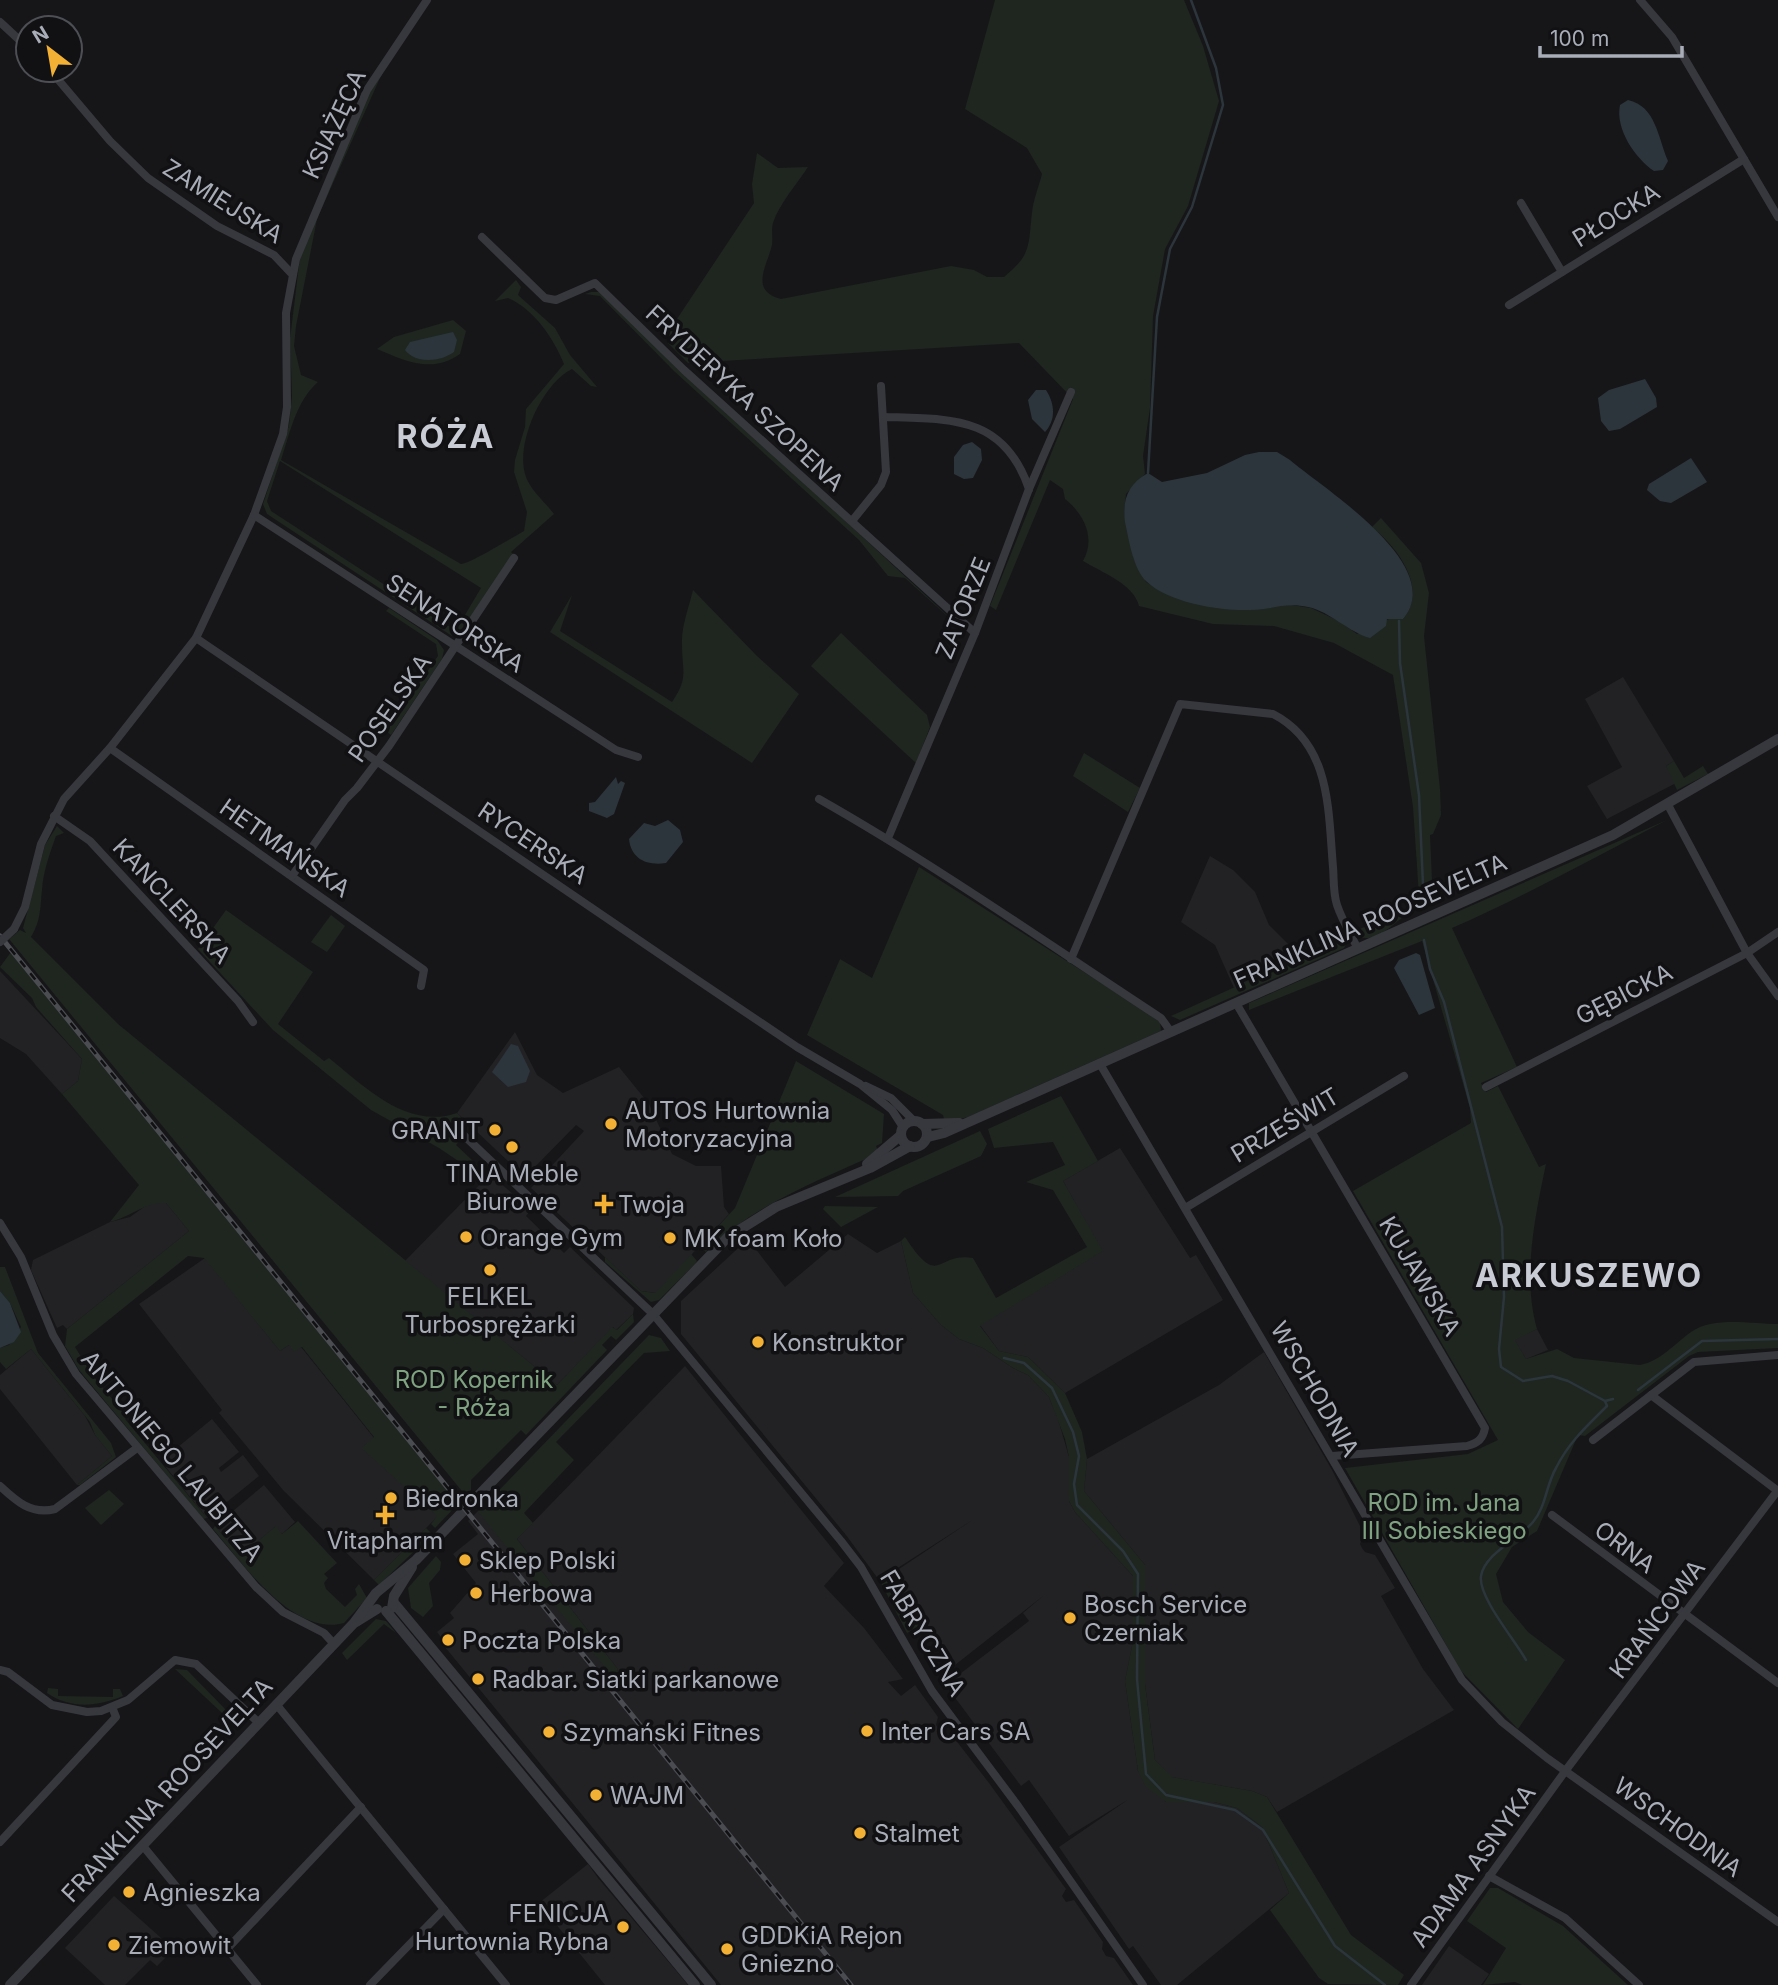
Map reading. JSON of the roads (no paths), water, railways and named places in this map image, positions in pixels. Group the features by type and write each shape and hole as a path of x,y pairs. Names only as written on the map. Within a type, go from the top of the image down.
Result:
{"street":[{"name":"KSIĄŻĘCA","path":"196,638 232,567 254,515 286,419 285,332 291,273 367,90 427,0"},
{"path":"1640,0 1672,37 1778,217"},
{"path":"0,22 14,35"},
{"name":"ZAMIEJSKA","path":"62,84 110,141 148,178 217,226 274,255 291,273"},
{"name":"PŁOCKA","path":"1509,305 1744,159"},
{"path":"1521,203 1562,272"},
{"name":"FRYDERYKA SZOPENA","path":"482,237 545,298 556,300 595,284 684,370 975,633"},
{"path":"852,521 881,485 886,472 881,386"},
{"name":"ZATORZE","path":"888,838 975,633 1029,489 1070,392"},
{"path":"884,417 956,420 978,426 1006,447 1029,489"},
{"name":"SENATORSKA","path":"254,515 616,750 638,757"},
{"name":"POSELSKA","path":"292,876 345,800 378,759 514,558"},
{"path":"0,942 14,929 25,908 41,844 64,799 110,748 196,638"},
{"name":"RYCERSKA","path":"196,638 378,759 797,1047 860,1084 891,1098 918,1122"},
{"path":"1071,959 1180,704 1273,714 1286,721 1309,743 1320,768 1329,820 1336,903 1358,949"},
{"name":"FRANKLINA ROOSEVELTA","path":"387,1601 376,1593 416,1560 653,1314 742,1227 776,1207 910,1146 919,1146 928,1137 969,1122 1613,835 1778,739"},
{"name":"HETMAŃSKA","path":"110,748 424,970 421,986"},
{"path":"819,799 888,838 1161,1018 1171,1032"},
{"path":"1668,805 1747,953 1778,996"},
{"name":"KANCLERSKA","path":"54,816 90,841 238,1001 253,1022"},
{"name":"GĘBICKA","path":"1486,1087 1747,953 1778,932"},
{"name":"KUJAWSKA","path":"1236,1003 1485,1428 1483,1436 1467,1446 1332,1456"},
{"name":"WSCHODNIA","path":"1100,1064 1187,1207 1457,1674 1502,1721 1778,1922"},
{"name":"PRZEŚWIT","path":"1187,1207 1404,1076"},
{"name":"RYCERSKA","path":"860,1084 892,1110 902,1131"},
{"path":"918,1122 928,1137"},
{"name":"FRANKLINA ROOSEVELTA","path":"856,1172 902,1131 918,1122 969,1122"},
{"name":"FABRYCZNA","path":"455,1127 653,1314 861,1567 932,1691 1018,1806 1143,1985"},
{"path":"902,1131 910,1146"},
{"name":"ANTONIEGO LAUBITZA","path":"0,1223 21,1257 53,1335 69,1364 137,1448 265,1596 283,1612 324,1633 334,1644"},
{"path":"1593,1440 1694,1362 1778,1355"},
{"path":"1651,1395 1778,1490"},
{"path":"0,1486 32,1510 44,1512 55,1509 137,1448"},
{"name":"KRAŃCOWA","path":"1566,1770 1778,1490"},
{"name":"ORNA","path":"1552,1515 1778,1683"},
{"name":"FRANKLINA ROOSEVELTA","path":"10,1985 354,1623 387,1601 416,1560"},
{"path":"387,1601 400,1604 406,1617"},
{"path":"387,1601 406,1617 711,1985"},
{"path":"387,1601 695,1985"},
{"path":"0,1670 8,1672 61,1710 87,1712 112,1707 128,1700 167,1663 183,1659 196,1664 259,1723"},
{"path":"276,1704 506,1985"},
{"path":"0,1842 116,1717 112,1707"},
{"name":"ADAMA ASNYKA","path":"1411,1985 1566,1770"},
{"path":"227,1949 361,1807"},
{"path":"142,1846 257,1985"},
{"path":"1489,1876 1565,1918 1639,1985"},
{"path":"370,1985 444,1909"}],"waterway":[{"path":"1148,473 1157,317 1170,249 1192,207 1223,105 1216,68 1191,0"},
{"path":"1399,621 1400,663 1419,795 1423,885"},
{"path":"1424,940 1430,969 1444,1002 1502,1227 1504,1297 1499,1349 1501,1367 1523,1381 1552,1376 1568,1381 1605,1401 1613,1399"},
{"path":"1638,1390 1702,1341 1778,1339"},
{"path":"1004,1358 1024,1363 1052,1388 1073,1432 1079,1456 1074,1484 1077,1505 1123,1551 1138,1574 1137,1679 1146,1774 1166,1795 1235,1810 1263,1830 1335,1946 1385,1985"},
{"path":"1526,1660 1491,1607 1481,1576 1489,1560 1533,1522 1561,1459 1579,1435 1607,1406 1605,1401"}],"railway":[{"path":"0,936 851,1985"}],"place":[{"name":"AUTOS Hurtownia Motoryzacyjna","path":"611,1124"},
{"name":"GRANIT","path":"495,1130"},
{"name":"TINA Meble Biurowe","path":"512,1147"},
{"name":"Twoja","path":"604,1204"},
{"name":"Orange Gym","path":"466,1237"},
{"name":"MK foam Koło","path":"670,1238"},
{"name":"FELKEL Turbosprężarki","path":"490,1270"},
{"name":"Konstruktor","path":"758,1342"},
{"name":"Biedronka","path":"391,1498"},
{"name":"Vitapharm","path":"385,1515"},
{"name":"Sklep Polski","path":"465,1560"},
{"name":"Herbowa","path":"476,1593"},
{"name":"Bosch Service Czerniak","path":"1070,1618"},
{"name":"Poczta Polska","path":"448,1640"},
{"name":"Radbar. Siatki parkanowe","path":"478,1679"},
{"name":"Inter Cars SA","path":"867,1731"},
{"name":"Szymański Fitnes","path":"549,1732"},
{"name":"WAJM","path":"596,1795"},
{"name":"Stalmet","path":"860,1833"},
{"name":"Agnieszka","path":"129,1892"},
{"name":"FENICJA Hurtownia Rybna","path":"623,1927"},
{"name":"Ziemowit","path":"114,1945"},
{"name":"GDDKiA Rejon Gniezno","path":"727,1949"}],"district":[{"name":"RÓŻA","path":"446,436"},
{"name":"ARKUSZEWO","path":"1589,1275"}],"park label":[{"name":"ROD Kopernik - Róża","path":"474,1393"},
{"name":"ROD im. Jana III Sobieskiego","path":"1444,1516"}]}
